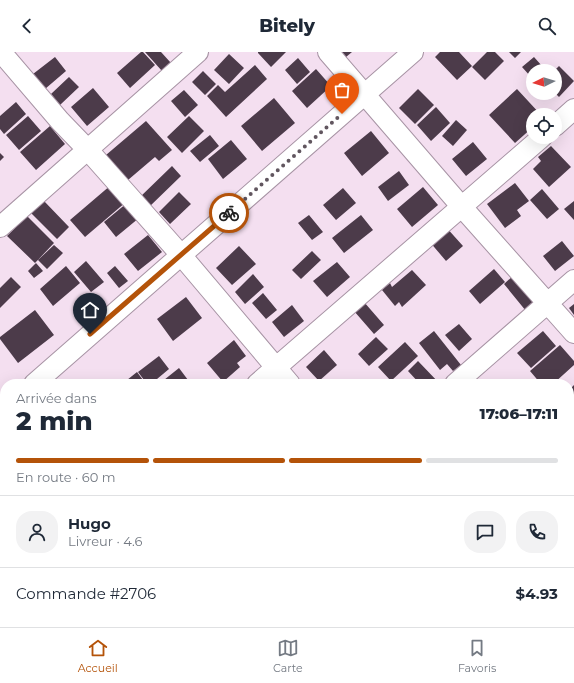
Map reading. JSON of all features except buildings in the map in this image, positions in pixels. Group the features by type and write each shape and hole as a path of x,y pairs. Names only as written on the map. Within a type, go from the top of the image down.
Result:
{"street":[{"path":"0,227 198,52"},
{"path":"328,52 461,206 574,333"},
{"path":"40,379 413,52"},
{"path":"1,53 181,255 286,379"},
{"path":"562,120 574,109"},
{"path":"263,379 534,144"},
{"path":"461,379 574,280"}],"way so far":[{"path":"229,213 342,114"}],"route":[{"path":"90,334 229,213"}]}
